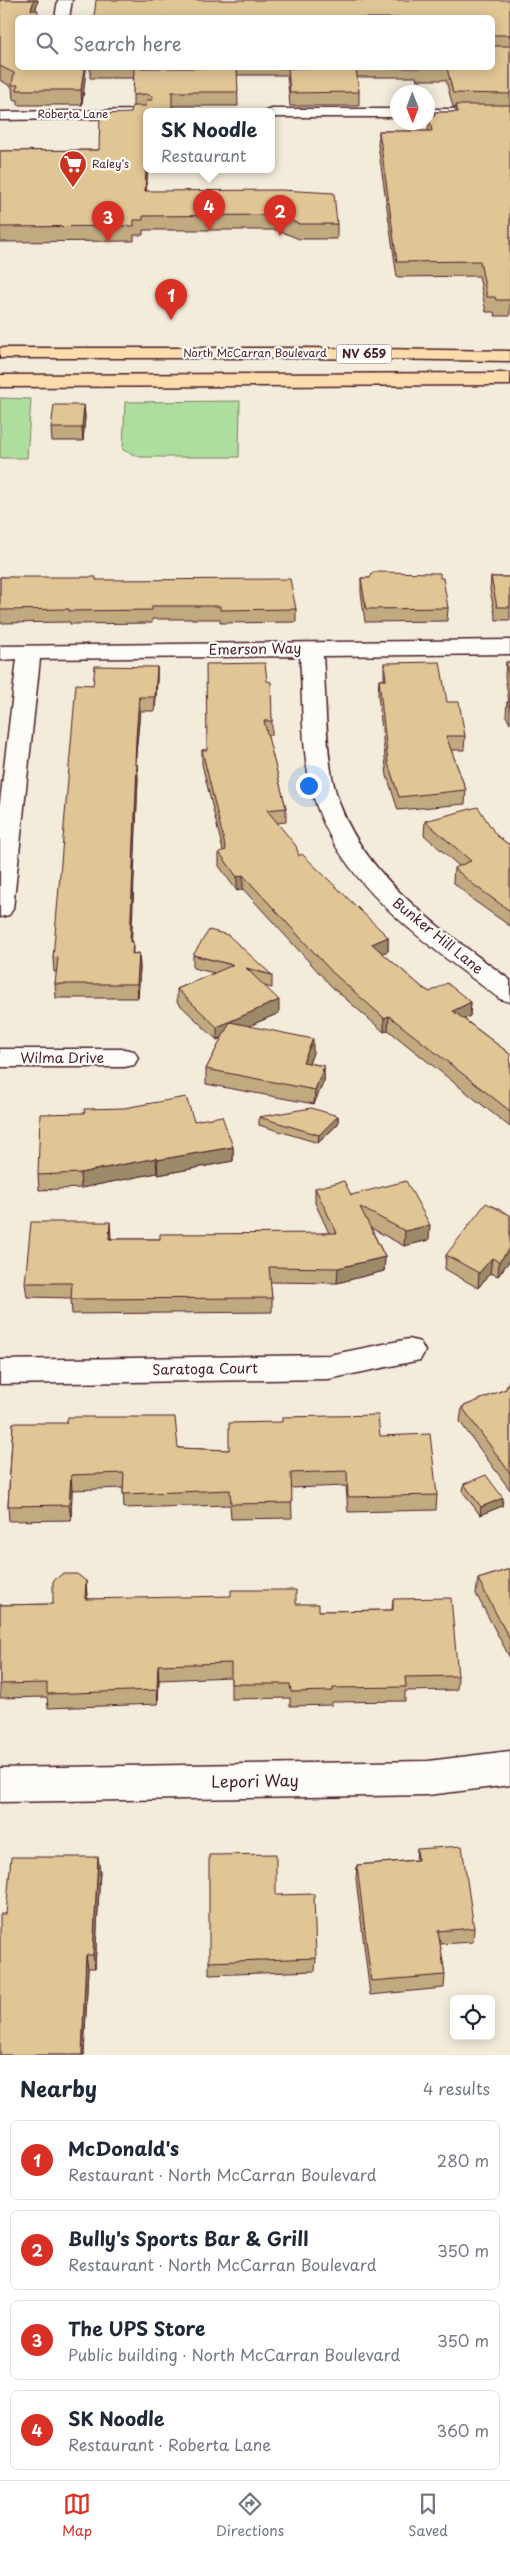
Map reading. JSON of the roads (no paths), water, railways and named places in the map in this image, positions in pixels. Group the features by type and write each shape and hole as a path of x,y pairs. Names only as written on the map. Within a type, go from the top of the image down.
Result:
{"main road":[{"name":"North McCarran Boulevard","path":"0,353 286,352 510,356"},
{"path":"432,380 476,370 510,368"},
{"name":"North McCarran Boulevard","path":"0,381 510,379"}],"street":[{"path":"62,15 65,0"},
{"path":"275,114 390,113"},
{"path":"435,113 510,113"},
{"name":"Roberta Lane","path":"0,116 143,114"},
{"name":"Emerson Way","path":"0,653 510,647"},
{"name":"Bunker Hill Lane","path":"311,648 320,780 330,812 346,844 370,877 403,910 510,993"},
{"path":"0,909 29,654"},
{"name":"Wilma Drive","path":"0,1058 124,1058"},
{"name":"Saratoga Court","path":"0,1372 329,1367 409,1351"},
{"name":"Lepori Way","path":"0,1785 428,1778 510,1768"}],"place":[{"name":"Raley's","path":"73,188"},
{"name":"SK Noodle","path":"209,231"},
{"name":"Bully's Sports Bar & Grill","path":"280,236"},
{"name":"The UPS Store","path":"108,242"},
{"name":"McDonald's","path":"171,320"}]}
